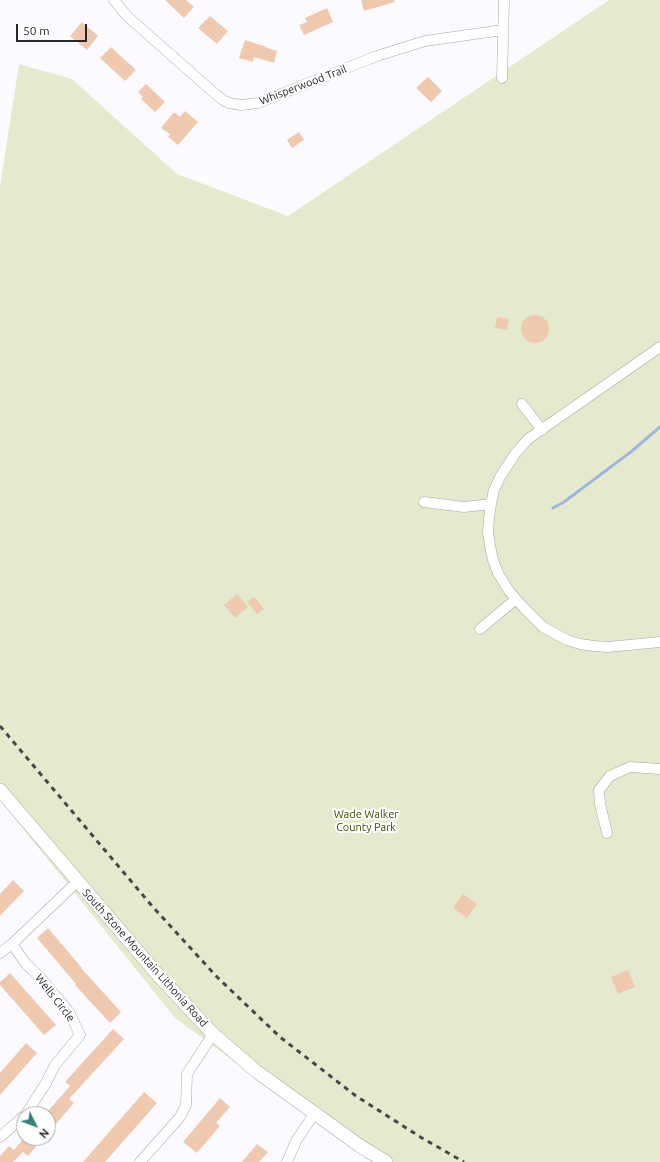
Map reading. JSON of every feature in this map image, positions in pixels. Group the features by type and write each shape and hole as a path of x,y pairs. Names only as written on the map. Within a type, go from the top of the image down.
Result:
{"main road":[{"name":"South Stone Mountain Lithonia Road","path":"0,790 158,975 213,1034 256,1071 314,1114 386,1162"}],"street":[{"name":"Whisperwood Trail","path":"114,0 128,16 213,92 229,103 241,105 258,103 377,56 425,41 503,30"},
{"path":"502,78 504,0"},
{"path":"660,347 528,439 515,454 500,477 491,504 488,532 492,560 498,573 509,591 543,627 566,640 580,644 608,647 660,642"},
{"path":"522,404 542,430"},
{"path":"424,502 464,507 491,504"},
{"path":"480,629 516,599"},
{"path":"607,833 600,804 599,790 610,776 630,767 660,769"},
{"path":"0,953 12,944 78,881"},
{"name":"Wells Circle","path":"12,944 26,964 69,1012 80,1035 55,1065 46,1083 31,1106"},
{"path":"140,1162 180,1117 186,1105 187,1074 213,1034"},
{"path":"287,1162 296,1141 314,1114"},
{"path":"0,1137 16,1123"}],"green space":[{"name":"Wade Walker County Park","path":"609,0 660,0 660,1162 372,1162 175,1018 0,800 0,187 19,64 72,79 177,174 288,216"}],"building":[{"path":"165,0 186,0 194,7 184,18"},
{"path":"361,0 394,0 395,2 364,11"},
{"path":"327,8 333,22 304,35 299,25 307,22 305,18"},
{"path":"210,16 228,31 217,44 198,28"},
{"path":"82,22 98,36 87,50 70,36"},
{"path":"245,40 277,51 274,63 254,57 253,62 239,58"},
{"path":"111,47 136,70 125,81 100,58"},
{"path":"428,77 442,91 431,102 416,88"},
{"path":"146,84 165,102 155,112 141,99 143,97 138,92"},
{"path":"185,111 198,122 178,145 168,137 170,134 161,128 174,112 180,117"},
{"path":"299,132 304,140 292,148 287,140"},
{"path":"535,315 545,319 549,329 545,339 535,343 525,339 521,329 525,319"},
{"path":"497,317 509,319 507,330 495,328"},
{"path":"237,594 248,607 235,618 224,605"},
{"path":"254,597 264,609 257,614 247,602"},
{"path":"13,880 24,891 0,916 0,894"},
{"path":"463,894 477,904 467,918 453,908"},
{"path":"48,928 81,968 121,1012 110,1023 75,985 76,984 37,938"},
{"path":"628,970 635,987 618,994 611,977"},
{"path":"10,973 56,1025 44,1035 0,985 0,982"},
{"path":"113,1029 124,1039 69,1099 74,1103 56,1124 56,1106 52,1106 70,1086 65,1082"},
{"path":"26,1043 37,1053 0,1095 0,1073"},
{"path":"144,1092 157,1103 105,1162 83,1162"},
{"path":"220,1098 230,1107 216,1123 220,1126 197,1153 183,1142"},
{"path":"257,1144 268,1152 259,1162 242,1162"},
{"path":"9,1146 14,1150 17,1146 36,1146 28,1156 23,1152 13,1162 0,1162 0,1156"}],"waterway":[{"path":"553,508 564,502 632,451 660,427"}],"railway":[{"path":"0,726 152,906 217,977 280,1037 356,1096 422,1138 464,1162"}]}
